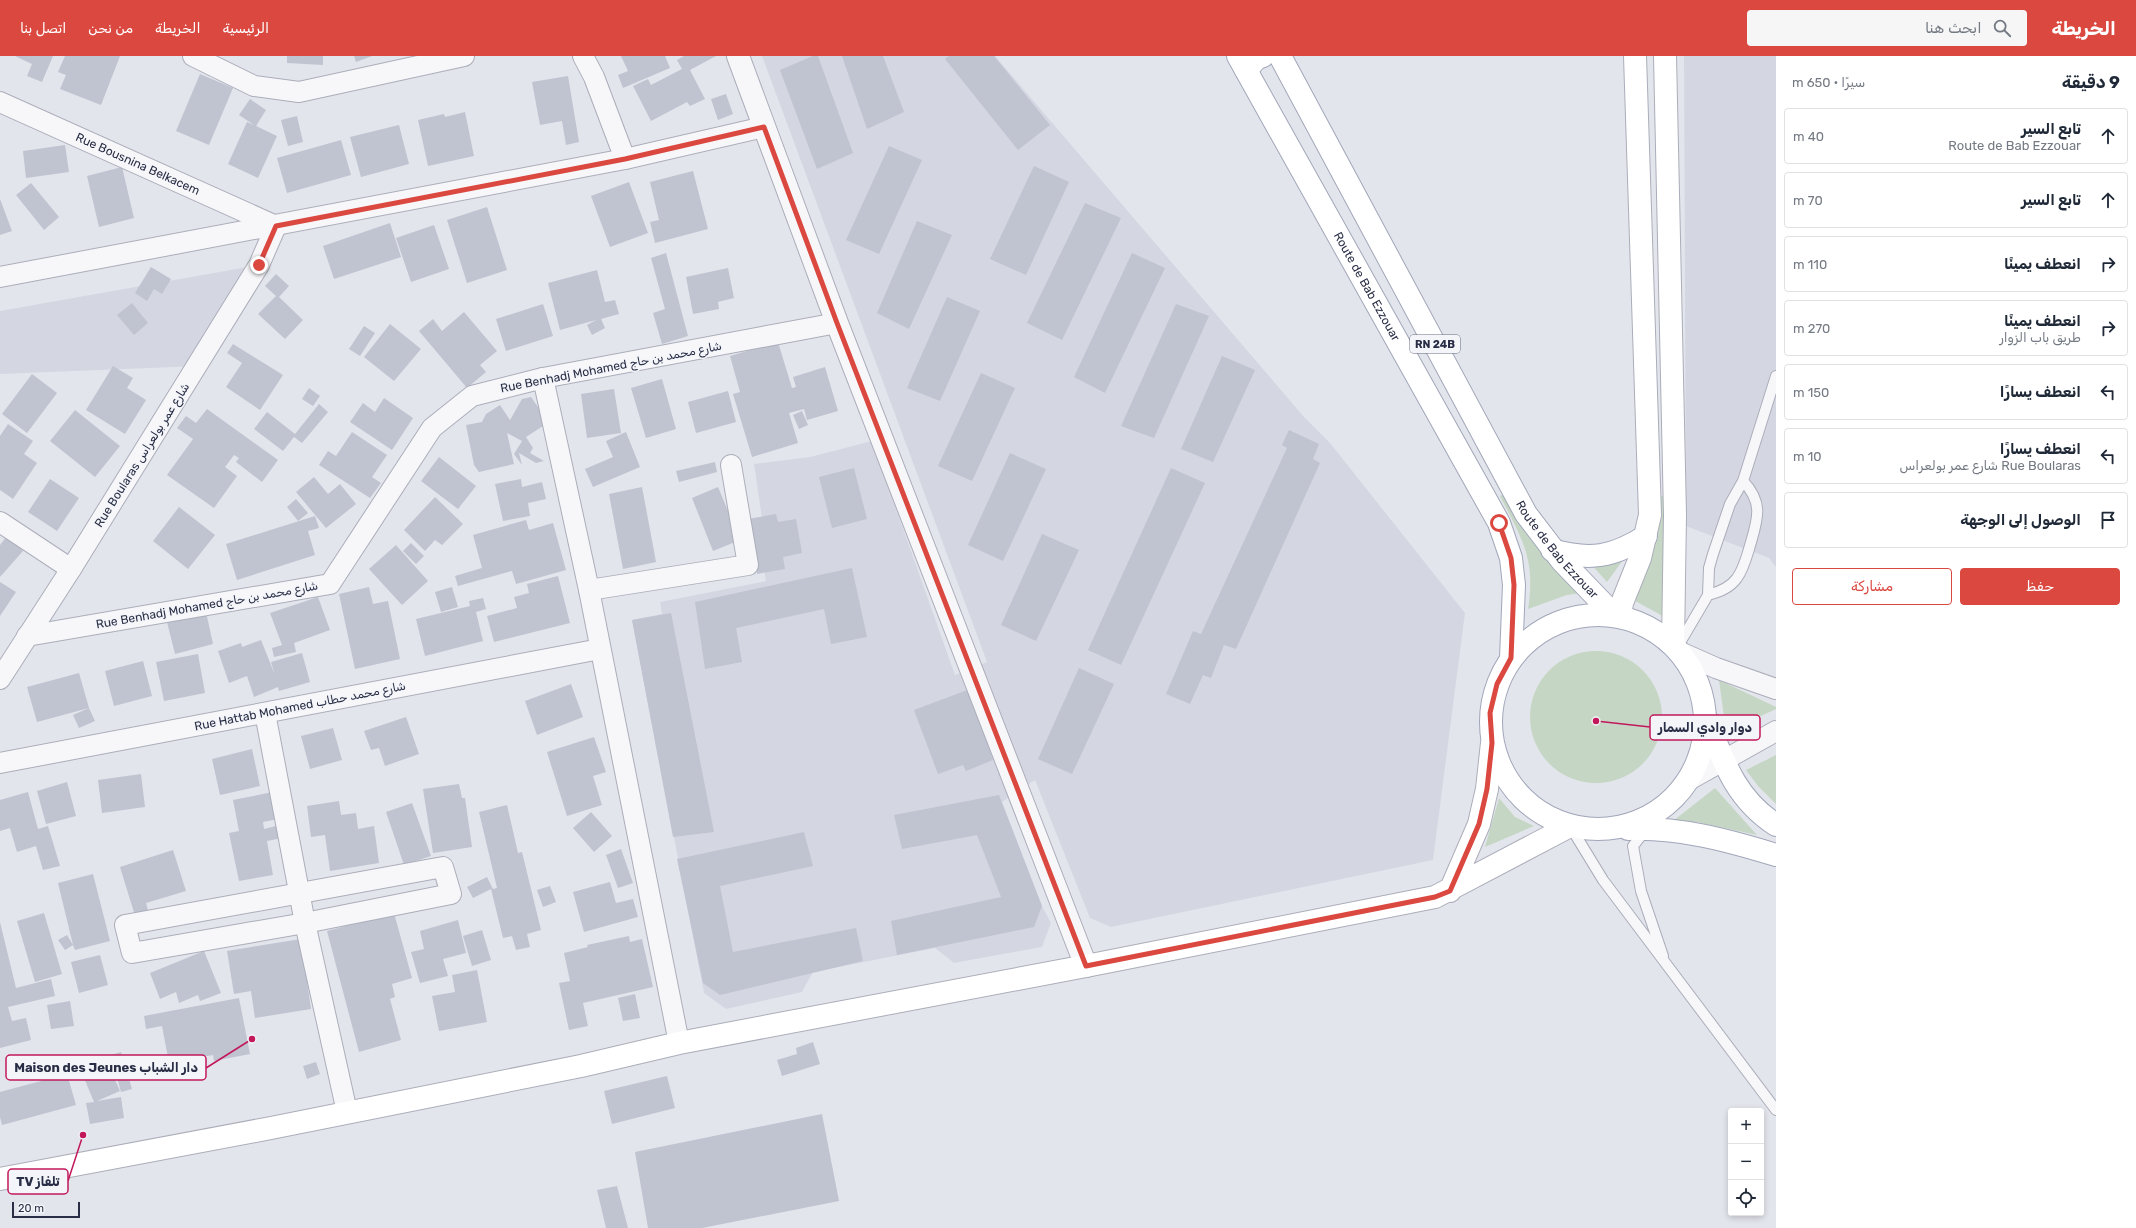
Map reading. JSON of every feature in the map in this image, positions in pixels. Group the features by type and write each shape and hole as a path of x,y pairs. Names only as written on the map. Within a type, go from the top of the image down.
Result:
{"main road":[{"path":"1242,63 1263,56"},
{"name":"Route de Bab Ezzouar","path":"1280,56 1526,514 1552,550 1617,616"},
{"path":"1617,616 1646,536 1650,515 1635,56"},
{"path":"1665,56 1677,648"},
{"name":"Route de Bab Ezzouar","path":"1242,63 1499,523 1511,558 1514,585 1511,658"},
{"path":"1552,550 1571,556 1591,557 1610,554 1629,547 1646,536"},
{"path":"1450,891 1479,824 1487,789 1492,743 1490,713 1497,684 1511,658 1532,637 1557,622 1585,615 1617,616 1639,622 1657,632 1677,648 1698,682 1706,716 1729,776 1746,800 1776,825"},
{"path":"1600,830 1634,823 1664,806 1687,781 1702,750 1706,716"},
{"path":"1492,743 1502,771 1519,796 1542,814 1570,826 1600,830 1646,828 1690,832 1737,843 1776,855"},
{"path":"0,1179 272,1128 581,1066 679,1043 1086,966 1435,897 1450,891 1570,826"}],"street":[{"path":"193,56 254,86 299,92 464,56"},
{"path":"583,56 594,77 625,159"},
{"path":"738,56 837,323 1086,966"},
{"name":"Rue Bousnina Belkacem","path":"0,102 276,226"},
{"path":"0,277 625,159 764,127"},
{"name":"Rue Boularas شارع عمر بولعراس","path":"0,680 71,569 259,265 276,226"},
{"name":"Rue Benhadj Mohamed شارع محمد بن حاج","path":"28,636 330,584 432,428 472,396 543,378 837,323"},
{"path":"543,378 589,590 679,1043"},
{"path":"589,590 748,565 731,465"},
{"path":"0,522 71,569"},
{"path":"1677,648 1716,668 1776,689"},
{"name":"Rue Hattab Mohamed شارع محمد حطاب","path":"0,764 600,649"},
{"path":"265,713 305,923 347,1112"},
{"path":"1687,781 1776,731"},
{"path":"443,867 451,894 305,923 132,953 125,925 300,895 443,867"}],"lane":[{"path":"1677,648 1708,595 1709,568 1713,554 1730,504 1743,481 1776,376"},
{"path":"1708,595 1729,586 1737,578 1743,568 1758,520 1757,503 1754,494 1743,481"},
{"path":"1664,806 1633,846 1641,891 1668,968"},
{"path":"1570,826 1603,880 1776,1110"}],"shaded area":[{"path":"762,56 995,56 1304,417 1330,443 1465,613 1433,860 1111,927 1090,918 1035,780 1002,802 1042,906 1051,923 1042,947 954,963 935,948 813,972 802,992 726,1009 704,993 632,620 662,614 660,602 766,581 759,541 763,525 754,464 810,457 872,441 955,675 987,662"},
{"path":"1684,56 1776,56 1776,567 1769,558 1686,526"},
{"path":"259,265 199,366 0,374 0,311"}],"green space":[{"path":"1506,493 1583,593 1567,595 1528,609 1530,576 1528,563 1521,537 1500,496"},
{"path":"1660,496 1666,496 1670,620 1628,597 1658,538"},
{"path":"1626,556 1607,582 1590,563"},
{"path":"1596,651 1621,656 1638,666 1647,675 1657,692 1662,717 1657,742 1647,759 1638,768 1621,778 1596,783 1571,778 1554,768 1545,759 1535,742 1530,717 1535,692 1545,675 1554,666 1571,656"},
{"path":"1719,680 1776,707 1776,709 1726,732"},
{"path":"1776,755 1776,804 1758,786 1746,770"},
{"path":"1715,788 1757,835 1697,822 1673,821"},
{"path":"1499,798 1515,817 1534,826 1485,847"}],"building":[{"path":"15,56 53,56 42,82 27,76 32,64"},
{"path":"65,56 120,56 101,105 60,89 66,75 58,72"},
{"path":"287,56 323,56 323,65 287,63"},
{"path":"354,56 372,56 356,62"},
{"path":"621,56 665,56 670,68 623,88 618,75 628,71"},
{"path":"684,56 716,56 690,70 705,99 690,106 687,102 651,121 633,86 648,79 651,85 682,69 677,60"},
{"path":"813,56 818,56 853,153 817,169 780,70"},
{"path":"842,56 883,56 904,112 867,129"},
{"path":"949,56 994,56 1050,125 1018,150 945,59"},
{"path":"200,74 233,88 209,145 176,131"},
{"path":"568,76 579,142 566,145 562,121 540,125 532,82"},
{"path":"726,94 733,114 718,120 711,99"},
{"path":"250,99 266,110 256,126 277,136 258,178 228,164 247,122 254,125 239,115"},
{"path":"465,112 474,156 428,166 418,120 444,114 445,117"},
{"path":"297,116 303,142 288,146 281,120"},
{"path":"399,125 409,164 361,177 350,137"},
{"path":"341,140 351,175 287,193 277,158"},
{"path":"65,145 69,172 26,178 23,151"},
{"path":"889,146 922,160 879,254 846,240"},
{"path":"1034,166 1069,182 1026,275 990,259"},
{"path":"122,167 134,218 99,227 87,176"},
{"path":"693,171 708,229 655,243 650,222 659,220 650,182"},
{"path":"629,182 648,233 610,247 591,196"},
{"path":"31,183 59,217 44,230 16,195"},
{"path":"0,199 12,231 0,235"},
{"path":"1085,203 1121,218 1062,340 1027,323"},
{"path":"487,207 507,270 467,283 447,220"},
{"path":"917,221 952,235 909,329 877,313"},
{"path":"390,223 401,257 334,279 323,246"},
{"path":"434,225 449,269 411,282 396,238"},
{"path":"666,253 688,336 662,344 653,313 665,309 651,258"},
{"path":"1132,253 1165,268 1105,393 1074,377"},
{"path":"151,267 171,279 162,294 154,289 147,301 135,293"},
{"path":"728,268 734,298 718,302 719,309 693,314 686,277"},
{"path":"597,270 605,302 615,300 619,314 601,319 605,328 592,335 587,325 596,320 560,330 548,283"},
{"path":"276,274 289,286 279,297 303,320 285,339 258,314 276,296 265,286"},
{"path":"947,297 980,311 940,401 907,388"},
{"path":"132,303 148,323 134,335 117,315"},
{"path":"543,304 553,336 506,351 496,319"},
{"path":"1176,304 1209,316 1154,438 1121,426"},
{"path":"464,312 497,351 480,365 486,372 467,388 419,331 433,319 442,331"},
{"path":"390,324 421,349 394,381 364,357"},
{"path":"364,326 375,333 360,356 349,349"},
{"path":"778,342 792,388 796,387 793,377 825,367 838,411 807,420 804,409 789,413 798,443 752,457 733,394 740,392 730,356"},
{"path":"233,344 283,375 260,410 226,387 242,363 227,353"},
{"path":"1222,356 1255,370 1213,462 1181,449"},
{"path":"113,366 133,378 127,388 146,400 125,434 86,410"},
{"path":"981,373 1015,388 972,481 938,466"},
{"path":"32,374 57,393 27,433 2,414"},
{"path":"662,379 676,429 646,438 631,388"},
{"path":"309,388 320,396 313,406 302,399"},
{"path":"614,389 621,433 587,438 581,394"},
{"path":"728,391 736,422 696,433 688,402"},
{"path":"531,397 540,410 543,426 526,437 533,448 530,453 544,461 536,463 519,453 522,465 514,454 522,441 507,433 514,464 479,472 474,465 466,425 482,422 486,414 500,405 510,420 522,399"},
{"path":"384,398 413,418 392,450 350,422 363,403 375,412"},
{"path":"319,404 328,412 302,443 294,437 283,451 254,429 267,412 295,434"},
{"path":"207,409 278,460 262,482 236,462 239,458 234,455 225,467 237,476 214,508 167,475 193,439 177,428 186,416 196,423"},
{"path":"75,410 120,446 95,477 50,441"},
{"path":"802,411 808,425 799,429 793,415"},
{"path":"8,424 33,441 24,454 37,463 13,499 0,490 0,436"},
{"path":"1289,430 1319,444 1313,459 1320,463 1236,649 1224,645 1211,678 1203,675 1190,704 1166,694 1193,631 1201,634 1287,448 1282,445"},
{"path":"352,432 387,455 372,477 381,483 370,498 319,465 328,451 336,456"},
{"path":"626,432 640,467 593,487 585,469 613,457 606,441"},
{"path":"1010,453 1046,469 1003,561 968,545"},
{"path":"439,457 476,486 458,509 421,481"},
{"path":"715,462 717,472 679,482 676,471"},
{"path":"854,468 867,519 832,528 819,477"},
{"path":"1171,468 1205,483 1121,665 1088,650"},
{"path":"314,477 328,494 340,484 356,504 326,528 296,492"},
{"path":"50,479 79,498 57,531 28,512"},
{"path":"521,479 522,487 542,482 546,499 528,503 530,516 503,521 495,484"},
{"path":"642,487 656,562 623,569 609,494"},
{"path":"718,487 740,540 713,551 692,498"},
{"path":"435,497 463,524 442,545 435,540 425,551 404,530"},
{"path":"296,499 308,513 298,521 287,507"},
{"path":"179,507 215,535 188,569 153,541"},
{"path":"776,514 778,522 796,519 802,553 783,557 785,569 757,574 748,519"},
{"path":"315,516 319,528 308,531 315,555 237,580 226,544"},
{"path":"526,520 529,530 553,523 566,570 516,584 512,571 458,586 455,576 482,568 473,535"},
{"path":"1042,534 1079,550 1036,641 1001,625"},
{"path":"7,536 23,551 0,577 0,545"},
{"path":"411,543 424,556 416,564 403,551"},
{"path":"396,545 428,581 402,605 369,569"},
{"path":"852,568 867,637 831,644 824,609 736,628 742,662 705,669 695,602"},
{"path":"558,576 570,623 494,642 487,616 517,608 514,597 529,593 527,584"},
{"path":"0,582 16,592 0,616"},
{"path":"369,587 373,604 388,601 400,659 355,669 339,594"},
{"path":"452,587 458,607 441,612 435,592"},
{"path":"318,597 330,630 294,643 296,652 274,657 272,648 282,645 270,613"},
{"path":"483,598 486,609 476,612 483,641 425,656 416,619 470,606 469,601"},
{"path":"206,612 213,644 175,654 167,622"},
{"path":"671,613 714,832 673,837 632,620"},
{"path":"261,640 275,675 271,662 302,653 310,682 279,691 278,687 254,697 247,676 229,683 218,651 241,643 242,647"},
{"path":"198,654 205,693 164,701 156,662"},
{"path":"143,661 152,696 114,706 105,671"},
{"path":"1079,668 1114,684 1072,774 1038,759"},
{"path":"79,673 89,708 37,722 27,687"},
{"path":"571,684 583,717 537,735 525,701"},
{"path":"970,689 993,760 966,771 963,765 938,774 914,710"},
{"path":"89,708 95,721 79,728 73,715"},
{"path":"406,717 419,754 385,766 379,748 371,750 364,731"},
{"path":"333,728 342,760 310,769 301,736"},
{"path":"594,737 606,772 593,776 602,805 567,816 547,752"},
{"path":"252,749 260,786 220,795 212,759"},
{"path":"141,774 145,807 102,813 98,780"},
{"path":"67,782 76,816 46,824 37,791"},
{"path":"459,784 462,798 465,798 472,847 433,853 423,789"},
{"path":"28,792 38,829 48,826 60,866 43,870 36,846 17,852 10,828 0,831 0,800"},
{"path":"273,792 278,819 263,822 264,829 280,825 282,838 267,841 273,875 239,881 229,833 239,831 233,800"},
{"path":"999,795 1042,906 1034,927 897,955 891,921 1001,897 977,835 902,849 894,815"},
{"path":"339,801 341,815 356,813 358,829 374,826 379,863 330,871 325,835 311,837 307,806"},
{"path":"412,803 431,856 404,865 386,812"},
{"path":"507,805 518,853 522,852 541,930 527,934 530,947 516,950 512,936 503,938 491,889 473,898 467,887 487,877 493,889 497,888 479,812"},
{"path":"591,812 612,836 594,852 573,828"},
{"path":"804,832 813,866 720,886 733,952 856,928 863,961 720,995 703,983 677,859"},
{"path":"621,849 633,883 618,888 606,855"},
{"path":"173,850 186,891 146,903 149,914 136,919 120,867"},
{"path":"93,874 110,941 75,950 58,883"},
{"path":"610,882 616,903 633,899 638,917 584,932 573,892"},
{"path":"550,886 556,902 543,907 537,890"},
{"path":"44,913 62,974 35,982 17,921"},
{"path":"394,913 412,978 392,984 395,997 390,999 401,1040 359,1052 327,931"},
{"path":"458,920 466,953 443,959 448,976 420,983 411,952 424,949 420,931"},
{"path":"0,922 16,988 51,979 55,996 8,1007 12,1021 26,1018 31,1040 0,1048"},
{"path":"482,930 491,960 472,966 463,936"},
{"path":"67,935 73,945 65,950 58,940"},
{"path":"629,936 630,942 642,939 653,987 583,1003 588,1026 569,1030 559,983 570,981 564,953 588,947 587,945"},
{"path":"301,939 311,1009 255,1018 251,991 234,994 227,951"},
{"path":"204,951 221,993 200,1001 198,995 179,1003 176,992 160,999 150,973"},
{"path":"100,955 108,985 79,993 71,962"},
{"path":"477,970 487,1022 439,1031 432,996 455,992 452,975"},
{"path":"635,994 640,1018 623,1021 618,998"},
{"path":"239,998 250,1054 214,1061 213,1055 169,1063 162,1026 146,1029 144,1016"},
{"path":"70,1001 74,1026 51,1029 47,1005"},
{"path":"813,1042 820,1064 782,1076 777,1060 797,1054 796,1048"},
{"path":"121,1052 132,1089 121,1092 111,1055"},
{"path":"67,1055 67,1067 46,1070 45,1057"},
{"path":"104,1055 120,1091 97,1101 121,1097 124,1118 90,1124 86,1103 94,1102 79,1066"},
{"path":"316,1062 320,1074 307,1079 303,1066"},
{"path":"67,1074 76,1105 2,1125 0,1117 0,1092"},
{"path":"667,1076 675,1108 612,1124 604,1091"},
{"path":"822,1114 839,1201 702,1228 648,1228 635,1152"},
{"path":"617,1186 628,1228 606,1228 597,1190"}],"place":[{"name":"دوار وادي السمار","path":"1596,721"},
{"name":"Maison des Jeunes دار الشباب","path":"252,1039"},
{"name":"TV تلفاز","path":"83,1135"}],"route":[{"path":"259,265 276,226 625,159 764,127 837,323 1086,966 1435,897 1450,891 1470,848 1479,824 1487,789 1492,743 1490,713 1497,684 1511,658 1514,585 1511,558 1499,523"}]}
